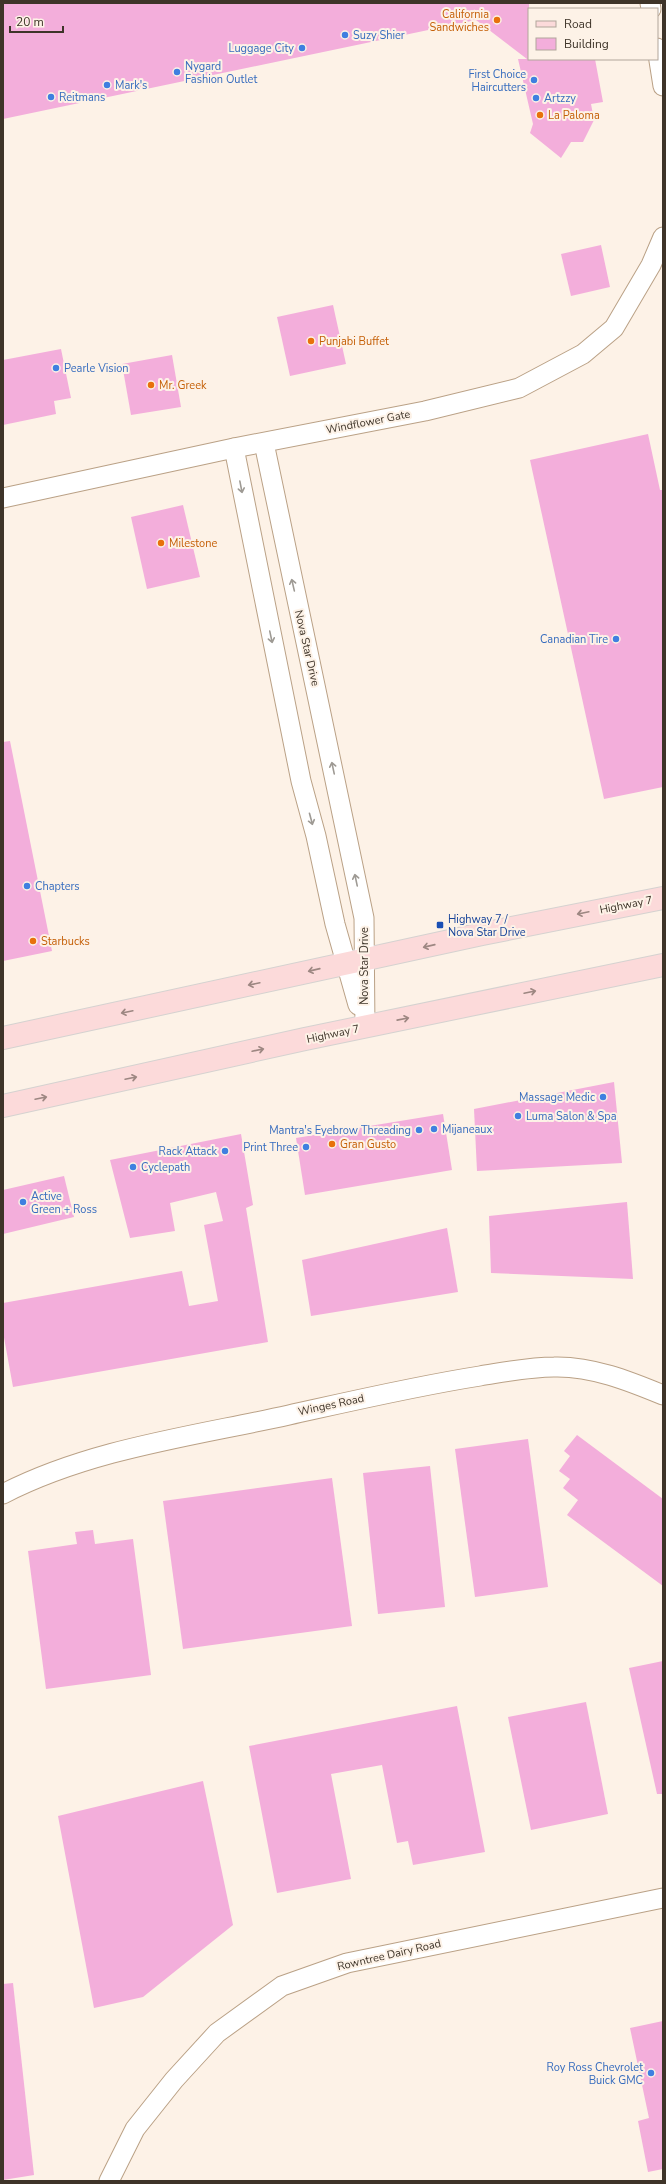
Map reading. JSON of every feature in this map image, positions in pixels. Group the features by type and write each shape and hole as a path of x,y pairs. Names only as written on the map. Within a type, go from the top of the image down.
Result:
{"main road":[{"name":"Highway 7","path":"3,1038 355,961 663,898"},
{"name":"Highway 7","path":"3,1106 365,1027 663,965"}],"street":[{"path":"658,54 663,86"},
{"name":"Windflower Gate","path":"3,498 234,448 476,400 520,388 583,354 614,328 651,265 663,236"},
{"name":"Nova Star Drive","path":"264,443 364,918 355,961"},
{"name":"Nova Star Drive","path":"234,448 301,781 316,836 335,924 355,961 365,1027"},
{"name":"Winges Road","path":"3,1494 47,1475 134,1448 357,1399 448,1381 523,1369 555,1367 579,1369 605,1374 663,1395"},
{"name":"Rowntree Dairy Road","path":"108,2181 135,2129 174,2080 217,2033 282,1986 347,1963 663,1898"}],"building":[{"path":"3,3 529,3 528,60 595,60 603,102 591,104 594,120 583,142 571,142 561,158 530,133 533,124 518,59 527,59 476,20 3,119"},
{"path":"601,245 610,287 571,296 561,254"},
{"name":"Punjabi Buffet","path":"333,305 346,364 290,376 277,317"},
{"path":"61,349 71,398 54,401 56,414 3,425 3,360"},
{"name":"Mr. Greek","path":"172,355 181,407 131,415 122,364"},
{"name":"Canadian Tire","path":"648,434 660,490 663,490 663,787 604,799 530,460"},
{"path":"183,505 200,577 147,589 131,517"},
{"path":"10,741 52,951 3,961 3,742"},
{"path":"614,1082 622,1163 477,1171 474,1109"},
{"path":"443,1114 452,1170 305,1195 296,1138"},
{"path":"241,1134 253,1205 246,1208 268,1342 13,1387 3,1332 3,1303 182,1271 189,1306 218,1301 204,1225 223,1221 216,1192 170,1203 175,1231 130,1238 110,1160"},
{"path":"64,1176 74,1217 3,1234 3,1190"},
{"path":"627,1202 633,1279 491,1273 489,1216"},
{"path":"447,1228 458,1292 311,1316 302,1260"},
{"path":"577,1435 663,1499 663,1586 567,1515 578,1500 563,1488 570,1479 559,1471 570,1456 564,1451"},
{"path":"528,1439 548,1587 475,1597 455,1449"},
{"path":"430,1466 445,1607 378,1614 363,1473"},
{"path":"332,1478 352,1626 183,1649 163,1501"},
{"path":"93,1530 95,1544 133,1539 151,1675 46,1689 28,1551 77,1544 75,1532"},
{"path":"663,1661 663,1794 657,1794 629,1668"},
{"path":"586,1702 608,1814 531,1830 508,1717"},
{"path":"457,1706 485,1852 413,1865 408,1841 397,1843 382,1765 331,1774 351,1879 277,1893 249,1746"},
{"path":"203,1781 233,1925 143,1997 94,2008 58,1816"},
{"path":"13,1983 34,2175 3,2180 3,1984"},
{"name":"Roy Ross Chevrolet Buick GMC","path":"663,2021 663,2169 648,2172 638,2121 649,2118 630,2028"}],"place":[{"name":"California Sandwiches","path":"497,20"},
{"name":"Suzy Shier","path":"345,35"},
{"name":"Luggage City","path":"302,48"},
{"name":"Nygard Fashion Outlet","path":"177,72"},
{"name":"First Choice Haircutters","path":"534,80"},
{"name":"Mark's","path":"107,85"},
{"name":"Reitmans","path":"51,97"},
{"name":"Artzzy","path":"536,98"},
{"name":"La Paloma","path":"540,115"},
{"name":"Punjabi Buffet","path":"311,341"},
{"name":"Pearle Vision","path":"56,368"},
{"name":"Mr. Greek","path":"151,385"},
{"name":"Milestone","path":"161,543"},
{"name":"Canadian Tire","path":"616,639"},
{"name":"Chapters","path":"27,886"},
{"name":"Highway 7 / Nova Star Drive","path":"440,925"},
{"name":"Starbucks","path":"33,941"},
{"name":"Massage Medic","path":"603,1097"},
{"name":"Luma Salon & Spa","path":"518,1116"},
{"name":"Mijaneaux","path":"434,1129"},
{"name":"Mantra's Eyebrow Threading","path":"419,1130"},
{"name":"Gran Gusto","path":"332,1144"},
{"name":"Print Three","path":"306,1147"},
{"name":"Rack Attack","path":"225,1151"},
{"name":"Cyclepath","path":"133,1167"},
{"name":"Active Green + Ross","path":"23,1202"},
{"name":"Roy Ross Chevrolet Buick GMC","path":"651,2073"}]}
